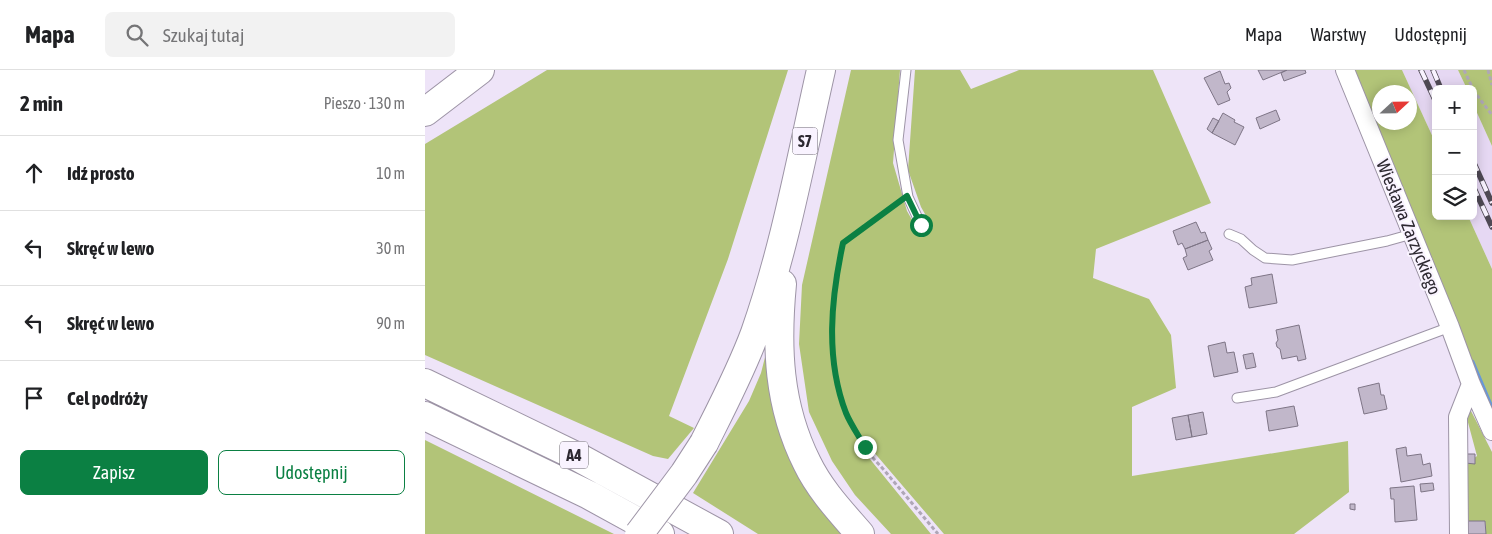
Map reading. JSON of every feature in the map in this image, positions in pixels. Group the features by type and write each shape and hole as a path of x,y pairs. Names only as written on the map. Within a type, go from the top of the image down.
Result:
{"highway":[{"path":"425,112 480,70"},
{"name":"S7","path":"789,213 821,70"},
{"path":"639,534 684,474 704,443 733,387 755,333 789,213"},
{"path":"789,213 779,319 780,376 785,406 807,464 832,501 860,534"},
{"name":"A4","path":"425,383 577,456 719,534"},
{"name":"A4","path":"425,416 572,487 660,534"}],"street":[{"name":"Wiesława Zarzyckiego","path":"1345,70 1450,327 1471,384 1492,431"},
{"path":"1459,534 1458,417 1471,384"}],"lane":[{"path":"906,70 898,140 907,196 921,225"},
{"path":"1229,234 1241,239 1265,258 1292,260 1387,242 1412,234"},
{"path":"1237,398 1276,392 1450,327"}],"path":[{"path":"1464,70 1471,85"},
{"path":"1487,70 1492,86"},
{"path":"1477,94 1492,115"},
{"path":"907,196 843,243 835,279 831,336 837,379 847,414 865,447 939,534"}],"shaded area":[{"path":"1402,70 1458,70 1465,85 1432,85 1432,135 1417,103 1417,85 1409,85"},
{"path":"1477,113 1492,146 1492,269 1470,220 1477,220"}],"green space":[{"path":"547,70 788,70 728,259 669,416 694,428 668,459 653,456 425,355 425,144"},
{"path":"851,70 900,70 893,163 907,211 919,232 933,228 921,207 908,170 915,70 960,70 971,89 1019,70 1153,70 1211,203 1096,249 1093,278 1149,299 1171,335 1176,388 1132,407 1132,476 1348,441 1349,492 1294,534 944,534 872,450 865,453 931,534 891,534 855,495 832,461 809,412 799,344 802,285"},
{"path":"1345,70 1402,70 1409,85 1372,85 1372,130 1417,130 1417,103 1432,135 1432,220 1470,220 1492,269 1492,423"},
{"path":"1458,70 1492,70 1492,146 1477,113 1477,85 1465,85"},
{"path":"772,330 771,356 849,534 758,534 693,493 749,401 761,373"},
{"path":"1471,411 1492,452 1492,534 1486,534 1485,521 1468,521 1464,466 1477,456 1466,415"},
{"path":"425,440 614,534 425,534"}],"building":[{"path":"1258,70 1287,70 1263,80"},
{"path":"1287,70 1305,70 1306,73 1284,81 1281,73"},
{"path":"1220,71 1225,84 1229,83 1231,88 1227,92 1230,100 1218,105 1204,78"},
{"path":"1276,110 1280,120 1260,129 1256,118"},
{"path":"1223,113 1244,127 1235,145 1212,133"},
{"path":"1213,118 1219,121 1212,133 1207,129"},
{"path":"1196,222 1201,233 1205,232 1208,240 1185,249 1182,243 1178,245 1173,231"},
{"path":"1208,240 1212,249 1209,251 1213,260 1188,270 1183,258 1187,256 1185,249"},
{"path":"1272,274 1277,303 1249,308 1245,287 1252,285 1251,278"},
{"path":"1299,325 1306,359 1298,361 1297,356 1282,359 1280,349 1276,343 1278,340 1276,330"},
{"path":"1225,342 1227,353 1234,352 1238,372 1214,377 1208,346"},
{"path":"1253,353 1256,367 1246,369 1243,355"},
{"path":"1379,383 1381,395 1384,395 1387,409 1364,414 1358,388"},
{"path":"1294,406 1298,426 1269,431 1266,411"},
{"path":"1203,412 1207,434 1192,437 1188,415"},
{"path":"1188,415 1192,437 1176,440 1172,418"},
{"path":"1406,447 1407,456 1421,454 1423,465 1430,463 1432,476 1401,482 1396,449"},
{"path":"1465,454 1475,454 1475,464 1465,463"},
{"path":"1433,483 1434,490 1421,492 1420,484"},
{"path":"1414,486 1417,520 1395,522 1394,499 1391,499 1390,488"},
{"path":"1350,504 1355,504 1355,510 1350,509"},
{"path":"1468,521 1485,521 1486,534 1467,534"}],"waterway":[{"path":"1472,362 1491,407"}],"railway":[{"path":"1421,70 1432,93"},
{"path":"1433,70 1439,85"},
{"path":"1477,170 1492,203"},
{"path":"1477,195 1492,227"}],"route":[{"path":"865,447 847,414 837,379 831,336 835,279 843,243 907,196 921,225"}]}
